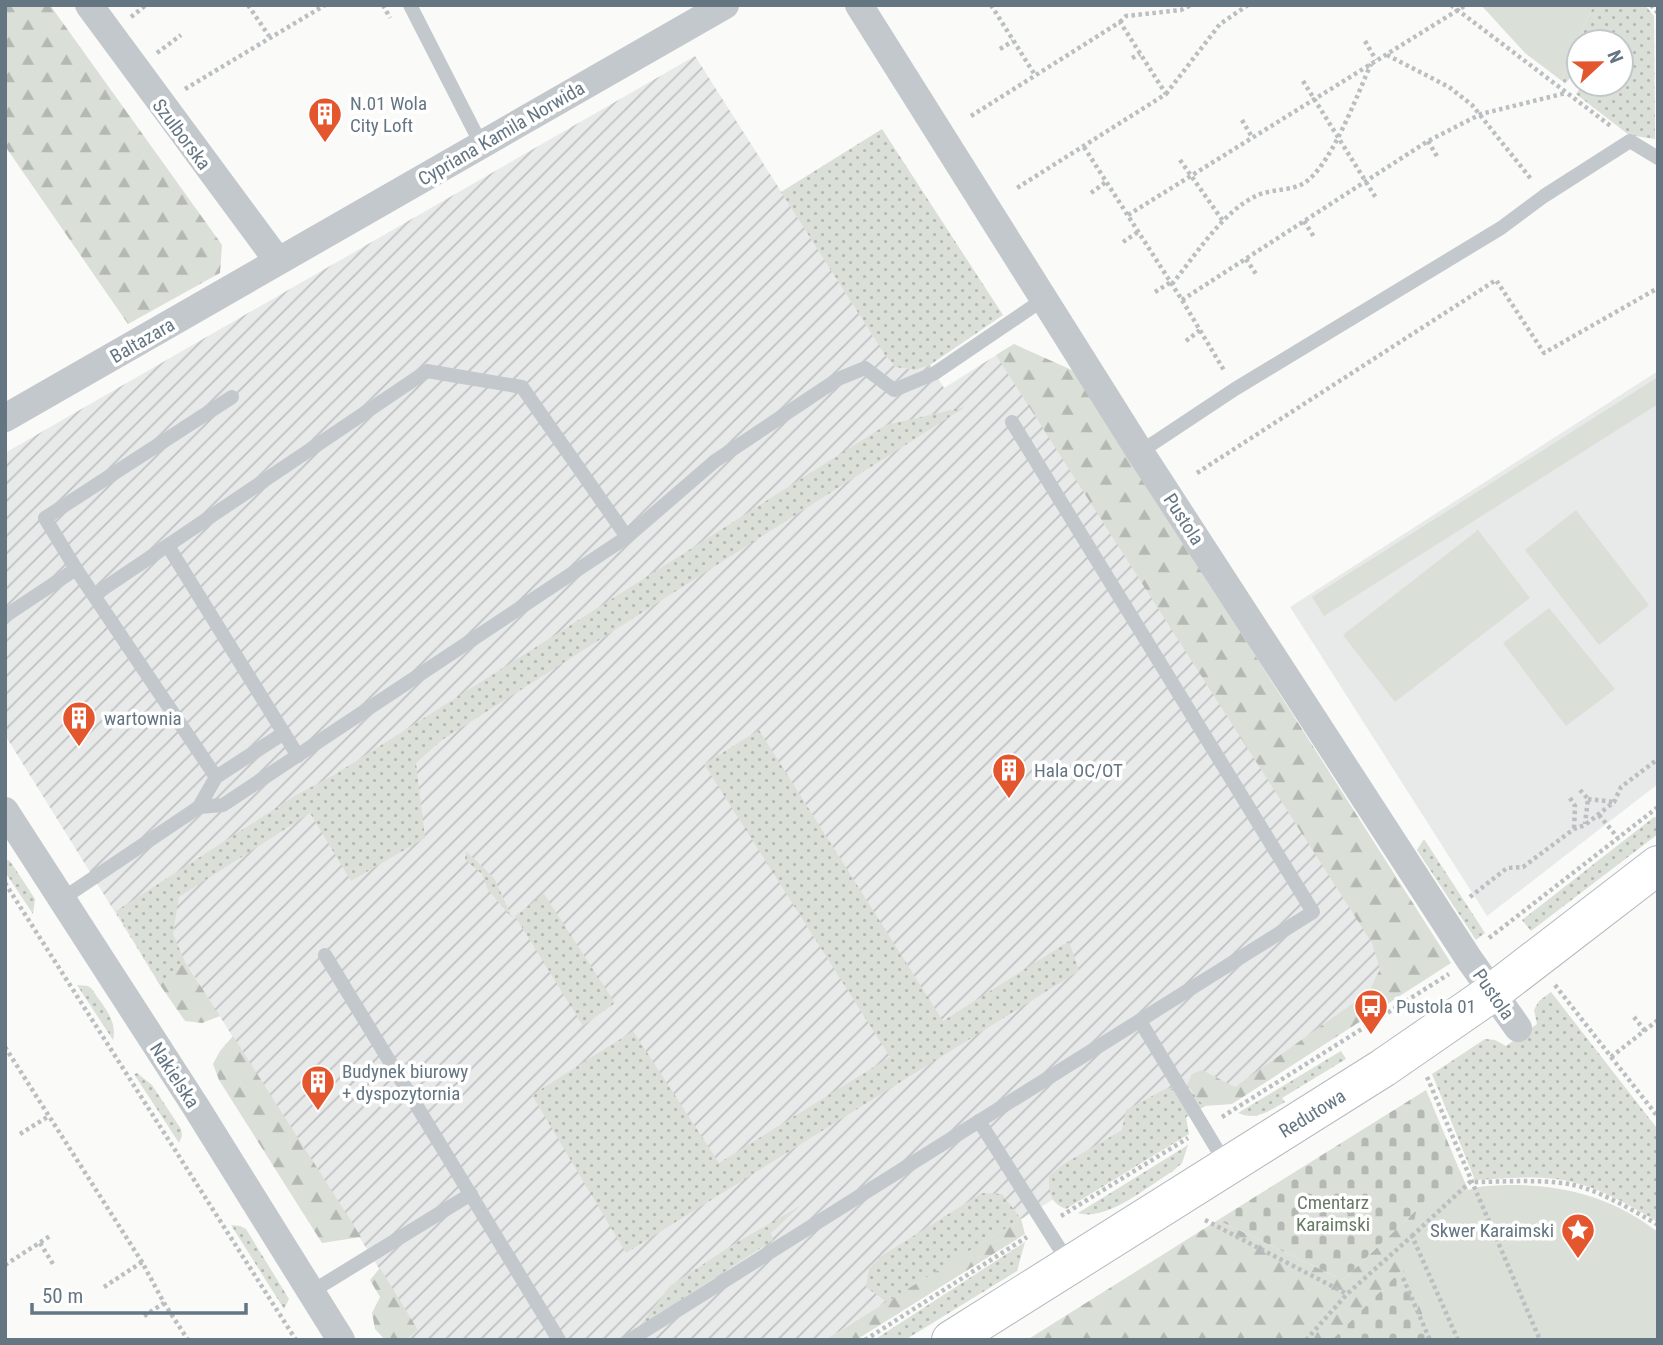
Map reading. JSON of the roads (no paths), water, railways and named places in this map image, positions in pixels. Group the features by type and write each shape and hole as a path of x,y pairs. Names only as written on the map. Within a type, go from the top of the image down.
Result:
{"street":[{"name":"Szulborska","path":"89,5 278,261"},
{"name":"Cypriana Kamila Norwida","path":"278,261 724,5"},
{"name":"Pustola","path":"859,5 1140,452 1469,959 1518,1028"},
{"name":"Baltazara","path":"5,418 278,261"},
{"name":"Nakielska","path":"5,811 341,1340"},
{"name":"Redutowa","path":"951,1340 1383,1068 1493,992 1658,864"}],"lane":[{"path":"410,5 481,144"},
{"path":"1140,452 1235,389 1501,228 1544,196 1630,141 1658,158"},
{"path":"200,807 223,806 627,537 715,461 838,379 865,368 894,390 935,373 1044,299"},
{"path":"94,595 427,371 522,387 627,537"},
{"path":"216,776 76,569 45,518 232,397"},
{"path":"630,1340 1313,912 1012,422"},
{"path":"168,546 298,756"},
{"path":"5,616 76,569"},
{"path":"62,899 200,807 216,776 284,733"},
{"path":"325,955 559,1340"},
{"path":"1140,1021 1227,1167"},
{"path":"979,1121 1070,1265"},
{"path":"312,1292 471,1194"}],"place":[{"name":"N.01 Wola City Loft","path":"325,144"},
{"name":"wartownia","path":"79,748"},
{"name":"Hala OC/OT","path":"1009,800"},
{"name":"Pustola 01","path":"1371,1036"},
{"name":"Budynek biurowy + dyspozytornia","path":"318,1112"},
{"name":"Skwer Karaimski","path":"1578,1260"}],"park label":[{"name":"Cmentarz Karaimski","path":"1333,1213"}]}
